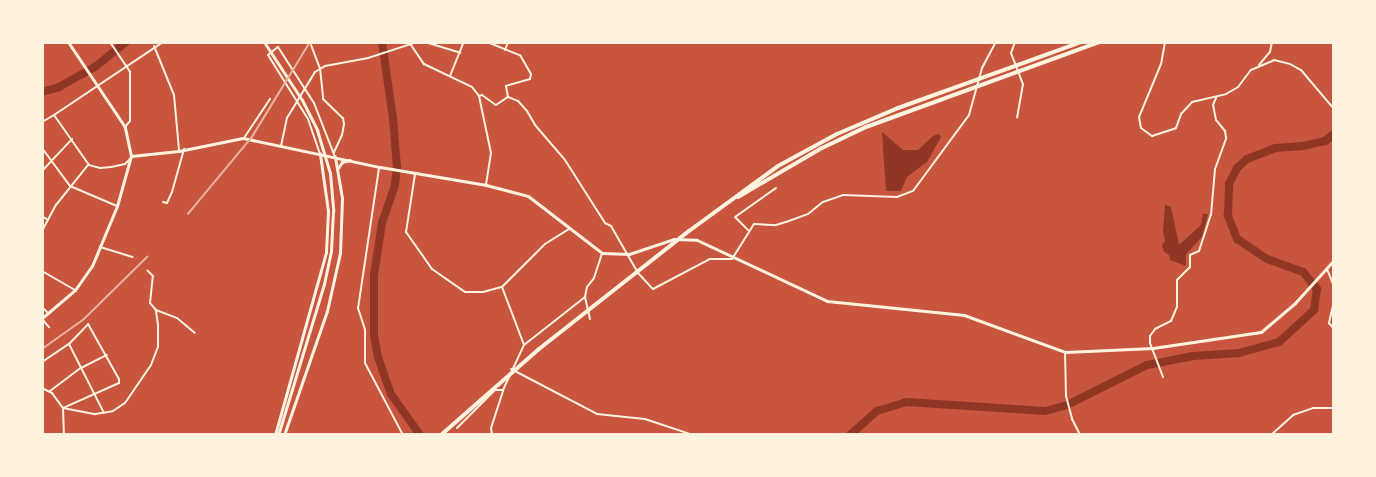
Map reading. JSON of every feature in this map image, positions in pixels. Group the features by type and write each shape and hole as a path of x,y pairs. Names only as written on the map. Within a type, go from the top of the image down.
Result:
{"highway":[{"path":"441,435 538,349 689,231 773,169 816,144 898,108 1081,42"},
{"path":"707,218 766,180 843,137 1099,42"}],"main road":[{"path":"42,319 75,290 92,266 117,206 131,156 125,127 68,42"},
{"path":"264,42 308,109 327,164 333,212 331,251 277,435"},
{"path":"131,156 179,151 244,138 320,154 335,154 381,167 486,185 528,196 602,254 628,254 674,239 685,239 710,245 827,301 964,315 1065,352 1153,348 1262,332 1305,292 1334,260"},
{"path":"277,435 326,252 328,211 320,154"},
{"path":"284,435 323,321 337,270 343,212 335,154"},
{"path":"338,168 342,162 350,160"}],"street":[{"path":"110,42 128,65 130,121 125,127"},
{"path":"42,122 163,42"},
{"path":"281,146 287,118 304,86 320,68 368,58 417,42"},
{"path":"425,42 460,53"},
{"path":"450,76 464,42"},
{"path":"487,42 520,55 531,74 530,79 506,86 508,97"},
{"path":"505,50 508,42"},
{"path":"508,97 518,101 565,160 605,223 611,226 638,273 653,288 710,259 732,259 748,230 754,224 776,225 808,214 824,202 843,195 897,197 913,191 969,115 982,68 996,42"},
{"path":"1015,42 1011,53 1023,84 1017,117"},
{"path":"1165,42 1161,64 1139,117 1141,129 1152,136 1176,128 1181,114 1192,102 1216,98 1238,87 1251,70 1274,60 1290,64 1301,70 1334,110"},
{"path":"1259,65 1270,52 1272,42"},
{"path":"409,43 424,64 472,87 478,96 491,153 486,185"},
{"path":"311,45 320,68 323,99 343,118 342,135 335,154"},
{"path":"154,46 174,95 179,151"},
{"path":"320,154 297,99 268,55 278,47 304,86 335,154"},
{"path":"478,96 483,95 496,105 508,97"},
{"path":"1163,377 1150,336 1155,329 1171,321 1175,313 1177,280 1190,267 1190,255 1199,251 1211,215 1215,169 1226,138 1225,131 1216,120 1213,105 1216,98"},
{"path":"244,138 270,99"},
{"path":"54,115 89,165 100,168 111,167 125,164 131,156"},
{"path":"314,135 327,133"},
{"path":"42,171 72,139"},
{"path":"42,148 70,186 117,206"},
{"path":"163,202 167,203 172,192 184,149"},
{"path":"42,231 70,186 89,165"},
{"path":"381,167 358,308 365,330 365,363 403,435"},
{"path":"413,173 406,232 432,269 465,292 483,292 502,287 544,244 569,229"},
{"path":"748,230 735,217 776,188"},
{"path":"42,216 48,220"},
{"path":"100,247 132,257"},
{"path":"590,319 585,297 586,287 594,278 602,254"},
{"path":"1327,267 1333,284 1334,301 1329,323 1334,328"},
{"path":"147,270 153,276 150,303 156,310 177,318 195,333"},
{"path":"42,271 75,290"},
{"path":"502,287 524,345"},
{"path":"492,435 491,428 503,390 524,345 585,297"},
{"path":"42,307 48,314"},
{"path":"63,408 86,413 104,413 125,403 151,365 158,347 156,310"},
{"path":"42,319 49,327"},
{"path":"42,362 69,344 91,325 120,382 63,408"},
{"path":"69,344 104,413"},
{"path":"1065,352 1066,396 1072,419 1080,435"},
{"path":"50,391 81,369 107,355"},
{"path":"511,369 597,414 645,419 693,435"},
{"path":"42,388 50,391 63,408 64,435"},
{"path":"457,428 495,390 503,390"},
{"path":"1271,435 1293,415 1312,408 1334,408"}],"shaded area":[{"path":"882,132 903,150 918,150 933,136 939,134 941,137 927,162 907,177 901,191 886,191"},
{"path":"1165,205 1171,207 1179,245 1201,225 1203,214 1208,214 1202,237 1186,254 1186,266 1170,260 1169,255 1164,252 1162,245 1165,241 1163,231"}],"waterway":[{"path":"42,92 59,87 95,67 126,42"},
{"path":"382,42 393,118 397,168 395,185 382,223 374,275 374,335 378,357 391,394 420,435"},
{"path":"850,435 877,411 906,402 1045,411 1067,405 1147,365 1193,356 1239,353 1279,342 1314,310 1317,289 1303,272 1267,259 1237,239 1228,215 1229,184 1237,168 1247,159 1275,148 1303,146 1325,141 1334,134"}],"railway":[{"path":"188,214 252,137 310,42"},
{"path":"42,349 83,320 147,257"}]}
